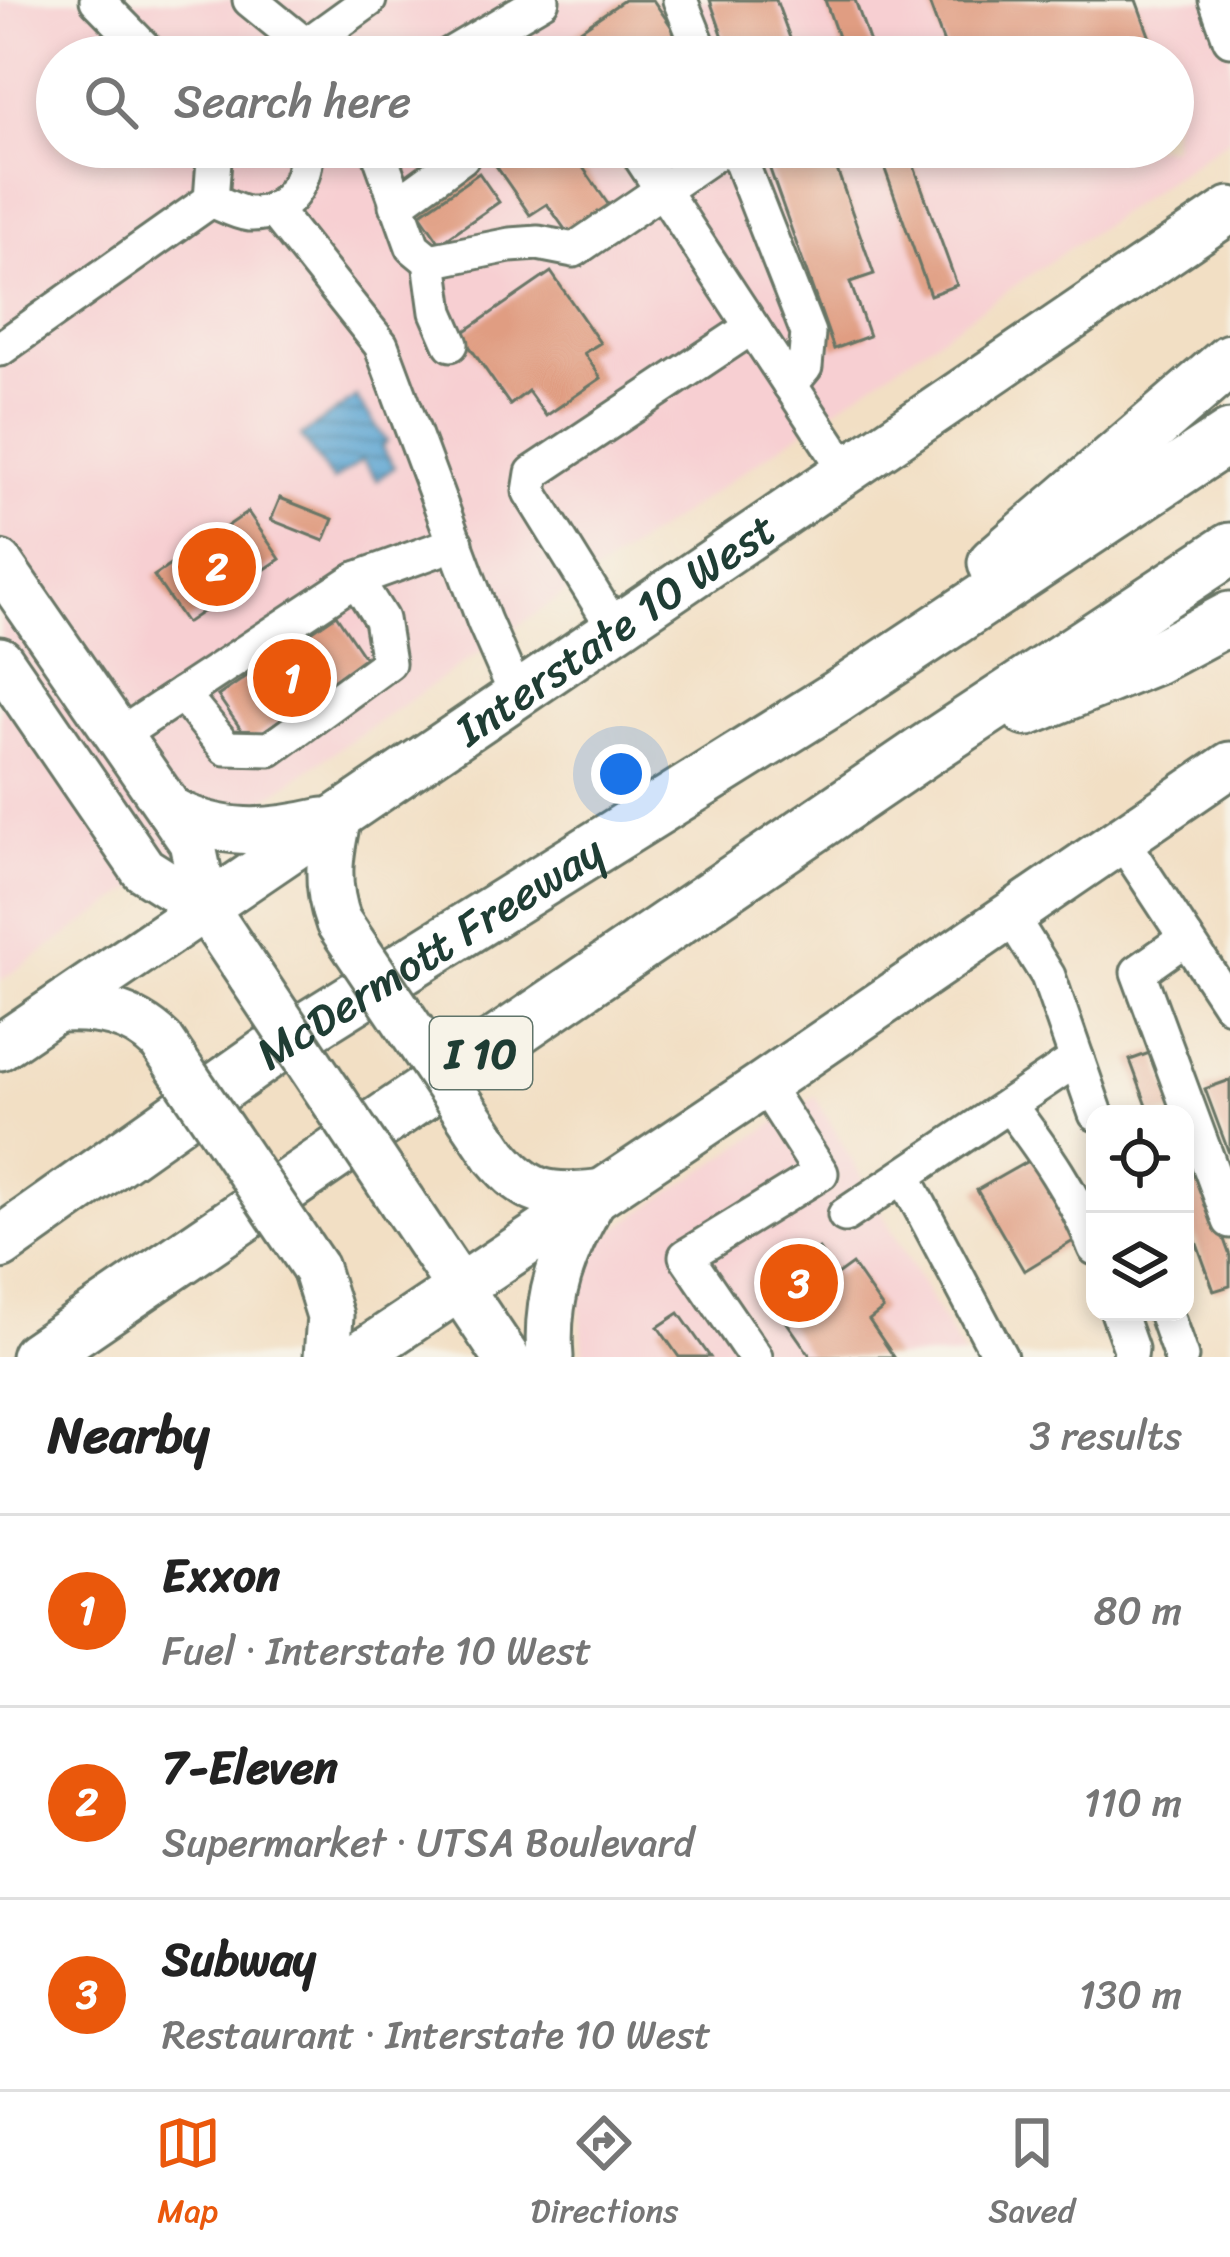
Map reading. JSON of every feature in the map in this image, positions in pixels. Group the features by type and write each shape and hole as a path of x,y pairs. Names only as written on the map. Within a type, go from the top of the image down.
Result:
{"highway":[{"path":"837,698 1230,360"},
{"name":"McDermott Freeway","path":"0,1243 278,1046 837,698 1230,436"},
{"name":"I 10","path":"37,1357 926,750 1230,549"},
{"path":"926,750 1153,659 1230,618"}],"main road":[{"name":"Interstate 10 West","path":"0,1047 1230,210"},
{"path":"0,564 192,842 206,909 506,1357"},
{"path":"0,660 143,869 206,909"},
{"path":"356,1357 1230,765"},
{"path":"170,810 208,828 238,832 278,832 338,817 328,879 339,923 496,1156 514,1179 538,1192 561,1196 596,1193"},
{"path":"57,1009 94,1007 144,1025 161,1042 315,1268 330,1316 327,1357"},
{"path":"550,1357 550,1299 560,1266 596,1193"}],"street":[{"path":"97,0 132,36"},
{"path":"250,0 290,36"},
{"path":"328,36 369,0"},
{"path":"481,36 542,0"},
{"path":"680,0 693,36"},
{"path":"1216,0 1230,40"},
{"path":"212,200 214,168"},
{"path":"212,200 249,214 273,209 296,194 304,168"},
{"path":"384,168 413,247 430,261 437,312 452,344"},
{"path":"396,205 447,168"},
{"path":"648,168 846,470"},
{"path":"430,261 524,244 574,250 692,168"},
{"path":"743,168 808,333 805,367 790,385"},
{"path":"0,349 212,200"},
{"path":"273,209 381,344 517,695"},
{"path":"614,629 530,492 533,473 752,327"},
{"path":"120,735 356,579 456,543"},
{"path":"182,694 226,748 270,748 388,663 381,619 356,579"},
{"path":"1121,839 1230,1005"},
{"path":"1010,915 1048,976 1093,1105"},
{"path":"1186,938 1138,972 1230,1221"},
{"path":"845,1215 1077,1060"},
{"path":"754,1357 686,1256 821,1173 764,1084"},
{"path":"1010,1105 1086,1224"},
{"path":"904,1176 1000,1357"},
{"path":"1121,1321 1130,1357"},
{"path":"1169,1321 1181,1357"}],"shaded area":[{"path":"0,0 1230,0 1230,138 1194,163 1194,36 36,36 36,168 1186,168 0,981"},
{"path":"815,1096 964,1357 584,1357 579,1292 599,1240"}],"water":[{"path":"356,397 387,442 381,447 395,467 377,480 362,460 333,481 301,436"}],"building":[{"path":"624,0 653,0 678,36 572,36"},
{"path":"710,0 776,0 789,36 723,36"},
{"path":"825,0 855,0 868,36 838,36"},
{"path":"928,0 1136,0 1149,36 941,36"},
{"path":"498,168 583,168 610,207 569,235 547,204 530,215"},
{"path":"769,168 836,168 874,274 850,282 869,336 834,349"},
{"path":"885,168 915,168 957,285 930,295"},
{"path":"479,173 499,202 440,243 420,214"},
{"path":"551,272 600,343 584,353 601,378 546,416 528,391 510,405 461,334"},
{"path":"280,498 333,519 324,541 271,520"},
{"path":"248,512 280,559 186,623 154,576"},
{"path":"336,615 367,661 249,741 218,696"},
{"path":"1155,1051 1175,1105 1147,1105 1130,1060"},
{"path":"1230,1080 1230,1156 1205,1089"},
{"path":"1042,1153 1086,1233 1024,1271 977,1190"},
{"path":"1194,1157 1230,1256 1230,1286 1214,1291 1194,1236"},
{"path":"819,1249 837,1275 852,1264 883,1309 869,1320 894,1357 811,1357 763,1288"},
{"path":"679,1313 710,1357 679,1357 658,1327"}],"place":[{"name":"7-Eleven","path":"217,567"},
{"name":"Exxon","path":"292,678"},
{"name":"Subway","path":"799,1283"}]}
